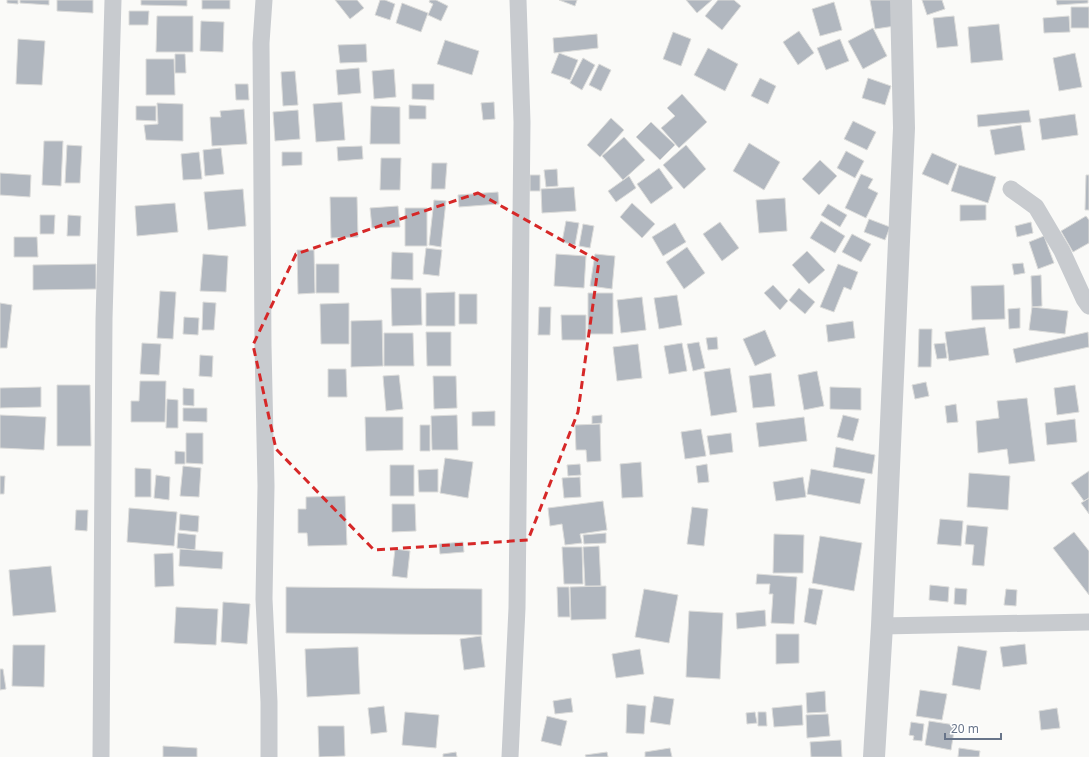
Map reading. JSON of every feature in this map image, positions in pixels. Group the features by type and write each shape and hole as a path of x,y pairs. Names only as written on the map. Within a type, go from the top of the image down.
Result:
{"street":[{"path":"101,757 104,319 113,0"},
{"path":"264,0 261,43 263,337 266,486 264,599 269,702 269,757"},
{"path":"510,757 517,584 522,122 518,0"},
{"path":"874,757 882,626 904,128 901,0"},
{"path":"1011,189 1036,207 1062,251 1084,299 1089,306"},
{"path":"882,626 1089,622"}],"highlighted area":[{"path":"478,193 599,261 578,412 528,540 374,550 276,449 253,345 296,254"}],"building":[{"path":"7,0 18,0 18,4 7,3"},
{"path":"20,0 49,0 49,5 20,3"},
{"path":"57,0 93,0 93,13 57,11"},
{"path":"141,0 187,0 187,6 141,5"},
{"path":"202,0 230,0 230,9 202,9"},
{"path":"335,0 357,0 364,8 350,19"},
{"path":"380,0 385,0 395,4 390,20 375,15"},
{"path":"430,0 436,0 448,6 441,21 428,15 433,4 429,2"},
{"path":"559,0 577,0 575,6"},
{"path":"686,0 712,0 697,13"},
{"path":"718,0 734,0 741,6 722,30 705,16"},
{"path":"870,0 891,0 895,26 875,29"},
{"path":"922,0 942,0 945,9 927,15"},
{"path":"1056,0 1088,0 1088,3 1057,5"},
{"path":"834,2 842,30 820,36 812,9"},
{"path":"402,3 428,13 421,32 396,23"},
{"path":"1071,7 1089,7 1089,28 1071,28"},
{"path":"129,11 149,11 148,25 129,25"},
{"path":"157,16 193,16 193,52 156,52"},
{"path":"954,16 958,46 937,48 933,18"},
{"path":"1069,16 1070,32 1044,33 1043,18"},
{"path":"201,21 224,22 223,52 200,51"},
{"path":"999,24 1003,60 971,63 968,27"},
{"path":"873,28 887,56 863,69 848,41"},
{"path":"799,31 814,53 798,65 783,42"},
{"path":"673,32 691,39 681,66 663,59"},
{"path":"597,34 598,48 554,53 553,38"},
{"path":"18,39 45,41 42,85 16,84"},
{"path":"840,39 849,61 826,70 817,48"},
{"path":"445,40 479,51 472,75 437,64"},
{"path":"366,44 367,62 340,63 338,45"},
{"path":"708,48 738,64 725,91 694,75"},
{"path":"559,53 578,60 570,80 551,73"},
{"path":"1075,53 1082,87 1059,91 1053,58"},
{"path":"175,54 185,54 186,73 175,73"},
{"path":"583,58 595,65 582,90 570,83"},
{"path":"146,59 174,59 175,95 146,95"},
{"path":"599,64 611,70 601,91 589,85"},
{"path":"359,68 361,93 338,95 336,70"},
{"path":"394,69 396,97 374,99 372,71"},
{"path":"295,71 298,105 283,106 281,72"},
{"path":"760,78 776,86 768,104 751,96"},
{"path":"868,78 891,86 885,105 862,98"},
{"path":"235,84 248,84 249,100 236,100"},
{"path":"412,84 434,84 434,100 412,99"},
{"path":"682,94 707,122 679,148 661,128 675,116 667,108"},
{"path":"342,102 345,140 316,142 313,104"},
{"path":"494,102 495,119 483,120 481,103"},
{"path":"157,103 183,104 183,141 146,140 144,125 158,124"},
{"path":"409,105 426,106 426,119 409,119"},
{"path":"136,106 156,106 156,121 136,120"},
{"path":"371,106 400,107 400,144 370,144"},
{"path":"244,109 247,144 212,146 210,117 221,117 220,111"},
{"path":"298,110 300,139 275,141 273,112"},
{"path":"1029,110 1031,122 978,127 977,115"},
{"path":"1075,114 1078,135 1042,140 1039,119"},
{"path":"611,118 624,130 600,157 587,145"},
{"path":"853,121 876,132 867,150 844,139"},
{"path":"651,122 675,145 660,160 636,137"},
{"path":"1021,125 1025,150 995,155 990,130"},
{"path":"624,137 645,160 623,180 602,156"},
{"path":"44,141 63,141 61,186 42,185"},
{"path":"749,143 780,162 764,190 733,171"},
{"path":"67,145 82,146 80,183 65,183"},
{"path":"686,145 706,169 684,189 663,165"},
{"path":"362,146 363,159 338,161 337,147"},
{"path":"221,148 224,174 205,176 203,150"},
{"path":"846,151 864,161 855,178 837,168"},
{"path":"199,152 202,179 183,180 181,154"},
{"path":"282,152 302,152 302,165 282,166"},
{"path":"932,153 957,164 948,185 922,174"},
{"path":"381,158 401,158 400,190 380,190"},
{"path":"820,160 837,176 819,195 802,179"},
{"path":"432,163 447,163 445,189 431,189"},
{"path":"959,165 996,177 988,203 951,191"},
{"path":"659,168 673,188 651,204 637,184"},
{"path":"557,169 558,186 546,187 544,170"},
{"path":"0,173 31,175 30,197 0,195"},
{"path":"861,174 873,179 868,188 878,193 866,218 845,208"},
{"path":"530,175 540,175 540,191 530,191"},
{"path":"1086,175 1089,175 1089,210 1085,210"},
{"path":"629,176 636,188 616,202 608,191"},
{"path":"574,187 576,211 542,213 541,189"},
{"path":"243,189 246,226 208,230 204,192"},
{"path":"498,192 499,204 459,207 458,195"},
{"path":"330,197 357,197 358,237 331,238"},
{"path":"785,198 787,231 759,233 756,200"},
{"path":"434,200 446,201 441,247 429,245"},
{"path":"175,203 178,232 137,236 135,206"},
{"path":"632,203 655,224 642,238 620,217"},
{"path":"828,204 847,215 840,227 821,215"},
{"path":"960,205 986,205 986,220 960,221"},
{"path":"398,206 400,227 372,228 370,208"},
{"path":"405,208 427,208 427,246 405,246"},
{"path":"40,215 55,215 54,234 40,234"},
{"path":"68,215 81,216 80,236 67,236"},
{"path":"1086,216 1089,220 1089,243 1073,252 1061,231"},
{"path":"869,219 890,227 885,240 864,232"},
{"path":"566,221 579,223 575,245 562,242"},
{"path":"821,221 845,236 835,253 810,238"},
{"path":"720,222 739,248 722,261 703,234"},
{"path":"1031,222 1033,233 1017,237 1015,226"},
{"path":"675,223 686,242 663,256 652,237"},
{"path":"583,224 594,226 590,248 579,246"},
{"path":"852,234 871,244 861,262 842,252"},
{"path":"1044,236 1054,263 1038,269 1029,242"},
{"path":"14,237 37,237 38,257 14,257"},
{"path":"687,247 705,273 684,289 666,262"},
{"path":"426,248 442,250 439,276 423,274"},
{"path":"297,250 314,250 315,293 298,294"},
{"path":"807,251 825,270 809,284 792,265"},
{"path":"392,252 413,253 413,280 391,279"},
{"path":"203,254 228,256 226,292 200,291"},
{"path":"556,254 586,256 584,288 554,286"},
{"path":"595,254 615,256 612,289 590,286"},
{"path":"1023,263 1025,273 1014,275 1012,264"},
{"path":"96,264 96,289 33,290 33,265"},
{"path":"316,264 339,264 339,293 316,293"},
{"path":"838,264 858,272 851,290 844,287 834,312 820,307"},
{"path":"1041,275 1042,306 1032,307 1031,276"},
{"path":"773,285 788,301 780,310 764,293"},
{"path":"1004,285 1005,319 972,320 971,286"},
{"path":"391,288 421,288 422,325 392,326"},
{"path":"799,288 815,302 805,314 789,300"},
{"path":"160,291 176,292 173,339 157,338"},
{"path":"455,292 455,326 426,326 426,293"},
{"path":"588,293 613,293 613,334 588,334"},
{"path":"459,294 477,294 477,324 459,324"},
{"path":"677,295 682,325 659,329 654,298"},
{"path":"642,297 646,330 621,333 617,300"},
{"path":"203,302 216,303 214,330 202,330"},
{"path":"0,303 12,305 7,348 0,348"},
{"path":"349,303 349,344 321,344 320,304"},
{"path":"539,307 551,307 550,335 538,335"},
{"path":"1032,307 1068,311 1065,334 1029,330"},
{"path":"1020,308 1020,328 1009,329 1008,309"},
{"path":"561,315 586,315 586,340 562,340"},
{"path":"184,317 199,318 198,335 183,334"},
{"path":"382,320 383,366 351,367 351,321"},
{"path":"853,321 855,338 828,342 826,325"},
{"path":"985,327 989,355 949,361 945,332"},
{"path":"919,329 932,329 931,367 918,367"},
{"path":"765,330 776,356 755,366 743,339"},
{"path":"426,332 451,332 451,366 427,366"},
{"path":"1088,332 1089,347 1016,363 1013,349"},
{"path":"384,333 413,333 414,366 384,366"},
{"path":"717,337 718,349 708,350 706,338"},
{"path":"699,342 705,368 693,371 687,344"},
{"path":"142,343 161,344 159,375 140,374"},
{"path":"682,343 687,371 669,374 664,346"},
{"path":"945,343 947,358 937,359 934,344"},
{"path":"638,344 642,378 617,381 613,347"},
{"path":"200,355 213,356 212,377 199,376"},
{"path":"730,368 737,412 711,416 704,372"},
{"path":"328,369 346,369 347,397 328,397"},
{"path":"817,371 824,406 804,410 798,375"},
{"path":"771,373 775,406 753,408 749,376"},
{"path":"399,375 403,409 386,411 383,376"},
{"path":"433,376 456,376 457,408 434,409"},
{"path":"140,381 166,381 165,422 131,422 131,401 139,401"},
{"path":"926,382 929,396 915,399 912,385"},
{"path":"57,385 90,385 91,446 57,446"},
{"path":"1075,385 1079,412 1057,415 1054,388"},
{"path":"41,387 41,407 0,408 0,388"},
{"path":"830,387 861,388 861,410 830,409"},
{"path":"183,388 194,389 194,406 183,405"},
{"path":"1027,398 1035,461 1009,464 1007,449 978,453 976,421 999,418 997,401"},
{"path":"167,399 178,400 178,428 166,428"},
{"path":"956,404 958,422 947,423 945,406"},
{"path":"183,408 207,408 207,422 183,421"},
{"path":"495,411 495,426 472,426 472,412"},
{"path":"0,415 46,417 44,450 0,448"},
{"path":"457,415 458,450 432,450 431,416"},
{"path":"602,415 602,423 592,424 592,416"},
{"path":"843,415 859,419 853,441 837,437"},
{"path":"365,417 403,417 403,450 366,451"},
{"path":"804,417 807,441 759,447 756,423"},
{"path":"1075,419 1077,442 1047,445 1045,423"},
{"path":"600,424 601,461 587,462 586,450 576,450 575,425"},
{"path":"420,425 430,425 430,451 420,451"},
{"path":"701,429 706,456 685,459 681,432"},
{"path":"186,433 203,433 203,464 186,463"},
{"path":"731,433 733,452 710,455 707,436"},
{"path":"836,447 875,455 872,474 833,467"},
{"path":"175,451 185,452 185,464 175,464"},
{"path":"445,458 473,462 468,498 440,493"},
{"path":"641,462 643,497 622,498 620,464"},
{"path":"580,464 581,475 568,476 567,465"},
{"path":"707,464 709,482 698,483 696,466"},
{"path":"390,465 414,465 414,496 390,496"},
{"path":"183,466 201,468 199,497 180,496"},
{"path":"135,468 151,469 151,497 135,497"},
{"path":"438,469 438,492 419,492 418,470"},
{"path":"811,469 865,479 860,504 807,494"},
{"path":"1089,471 1089,498 1084,501 1071,483"},
{"path":"969,473 1010,476 1008,510 967,507"},
{"path":"156,475 170,477 169,500 154,498"},
{"path":"0,476 5,476 4,494 0,494"},
{"path":"580,477 581,497 564,498 562,478"},
{"path":"803,477 806,497 776,501 773,482"},
{"path":"345,496 347,545 308,546 307,533 298,533 298,509 306,509 306,497"},
{"path":"1089,498 1089,514 1081,503"},
{"path":"603,501 607,530 580,534 582,543 565,545 562,524 550,526 548,508"},
{"path":"392,504 415,504 416,531 392,532"},
{"path":"692,507 708,509 704,546 687,544"},
{"path":"129,508 177,512 174,546 127,542"},
{"path":"76,510 88,510 87,531 75,530"},
{"path":"180,514 199,516 198,532 179,530"},
{"path":"940,519 963,521 961,546 937,544"},
{"path":"967,525 988,527 984,566 972,565 974,545 965,544"},
{"path":"1074,532 1089,551 1089,595 1053,548"},
{"path":"178,533 196,535 195,550 177,548"},
{"path":"606,533 606,543 584,544 583,535"},
{"path":"774,534 804,535 803,573 773,573"},
{"path":"820,536 862,543 854,591 812,583"},
{"path":"463,542 464,552 440,554 439,544"},
{"path":"599,546 601,586 585,586 583,547"},
{"path":"562,547 582,547 583,584 564,584"},
{"path":"180,549 223,552 222,569 179,566"},
{"path":"395,549 410,551 407,578 392,576"},
{"path":"173,553 174,586 155,587 154,554"},
{"path":"51,566 56,612 13,616 9,570"},
{"path":"757,574 797,577 794,624 771,623 773,594 769,594 770,584 756,584"},
{"path":"930,585 949,587 948,602 929,600"},
{"path":"606,586 606,619 571,620 570,587"},
{"path":"286,587 482,589 482,635 286,633"},
{"path":"557,587 569,587 570,617 558,617"},
{"path":"809,588 823,590 816,625 804,622"},
{"path":"955,588 967,589 966,605 954,604"},
{"path":"644,589 678,595 669,643 635,637"},
{"path":"1006,589 1017,590 1016,606 1004,605"},
{"path":"223,602 250,604 247,644 221,642"},
{"path":"176,607 218,609 216,645 174,643"},
{"path":"765,610 766,626 737,629 736,613"},
{"path":"689,611 723,613 720,679 686,677"},
{"path":"776,634 799,634 799,663 776,664"},
{"path":"481,636 485,667 464,670 460,639"},
{"path":"1025,644 1027,664 1003,667 1000,647"},
{"path":"13,645 45,645 44,687 12,686"},
{"path":"958,646 987,651 980,690 952,685"},
{"path":"358,647 360,694 307,697 305,649"},
{"path":"640,649 644,674 616,678 612,654"},
{"path":"0,669 3,669 6,689 0,690"},
{"path":"920,690 947,694 942,720 916,716"},
{"path":"825,691 826,712 807,713 806,693"},
{"path":"654,696 674,699 670,725 650,722"},
{"path":"571,698 573,712 555,714 553,701"},
{"path":"627,704 646,706 644,734 626,733"},
{"path":"802,705 803,725 774,727 772,708"},
{"path":"384,706 387,732 371,734 368,708"},
{"path":"1057,708 1060,728 1041,730 1039,711"},
{"path":"405,712 439,715 436,748 402,745"},
{"path":"755,712 757,723 747,724 746,713"},
{"path":"758,712 766,712 767,726 758,726"},
{"path":"828,714 830,736 807,738 806,715"},
{"path":"547,716 567,721 561,746 541,741"},
{"path":"929,721 955,725 951,750 925,745"},
{"path":"911,722 924,724 922,741 913,740 914,736 909,735"},
{"path":"318,726 344,726 345,756 319,757"},
{"path":"841,740 842,757 811,757 810,742"},
{"path":"163,746 197,748 197,757 163,757"},
{"path":"670,748 672,757 645,757 645,752"},
{"path":"959,748 980,751 979,757 958,757"},
{"path":"456,752 457,757 443,757 443,754"},
{"path":"607,752 608,757 586,757 585,755"}]}
